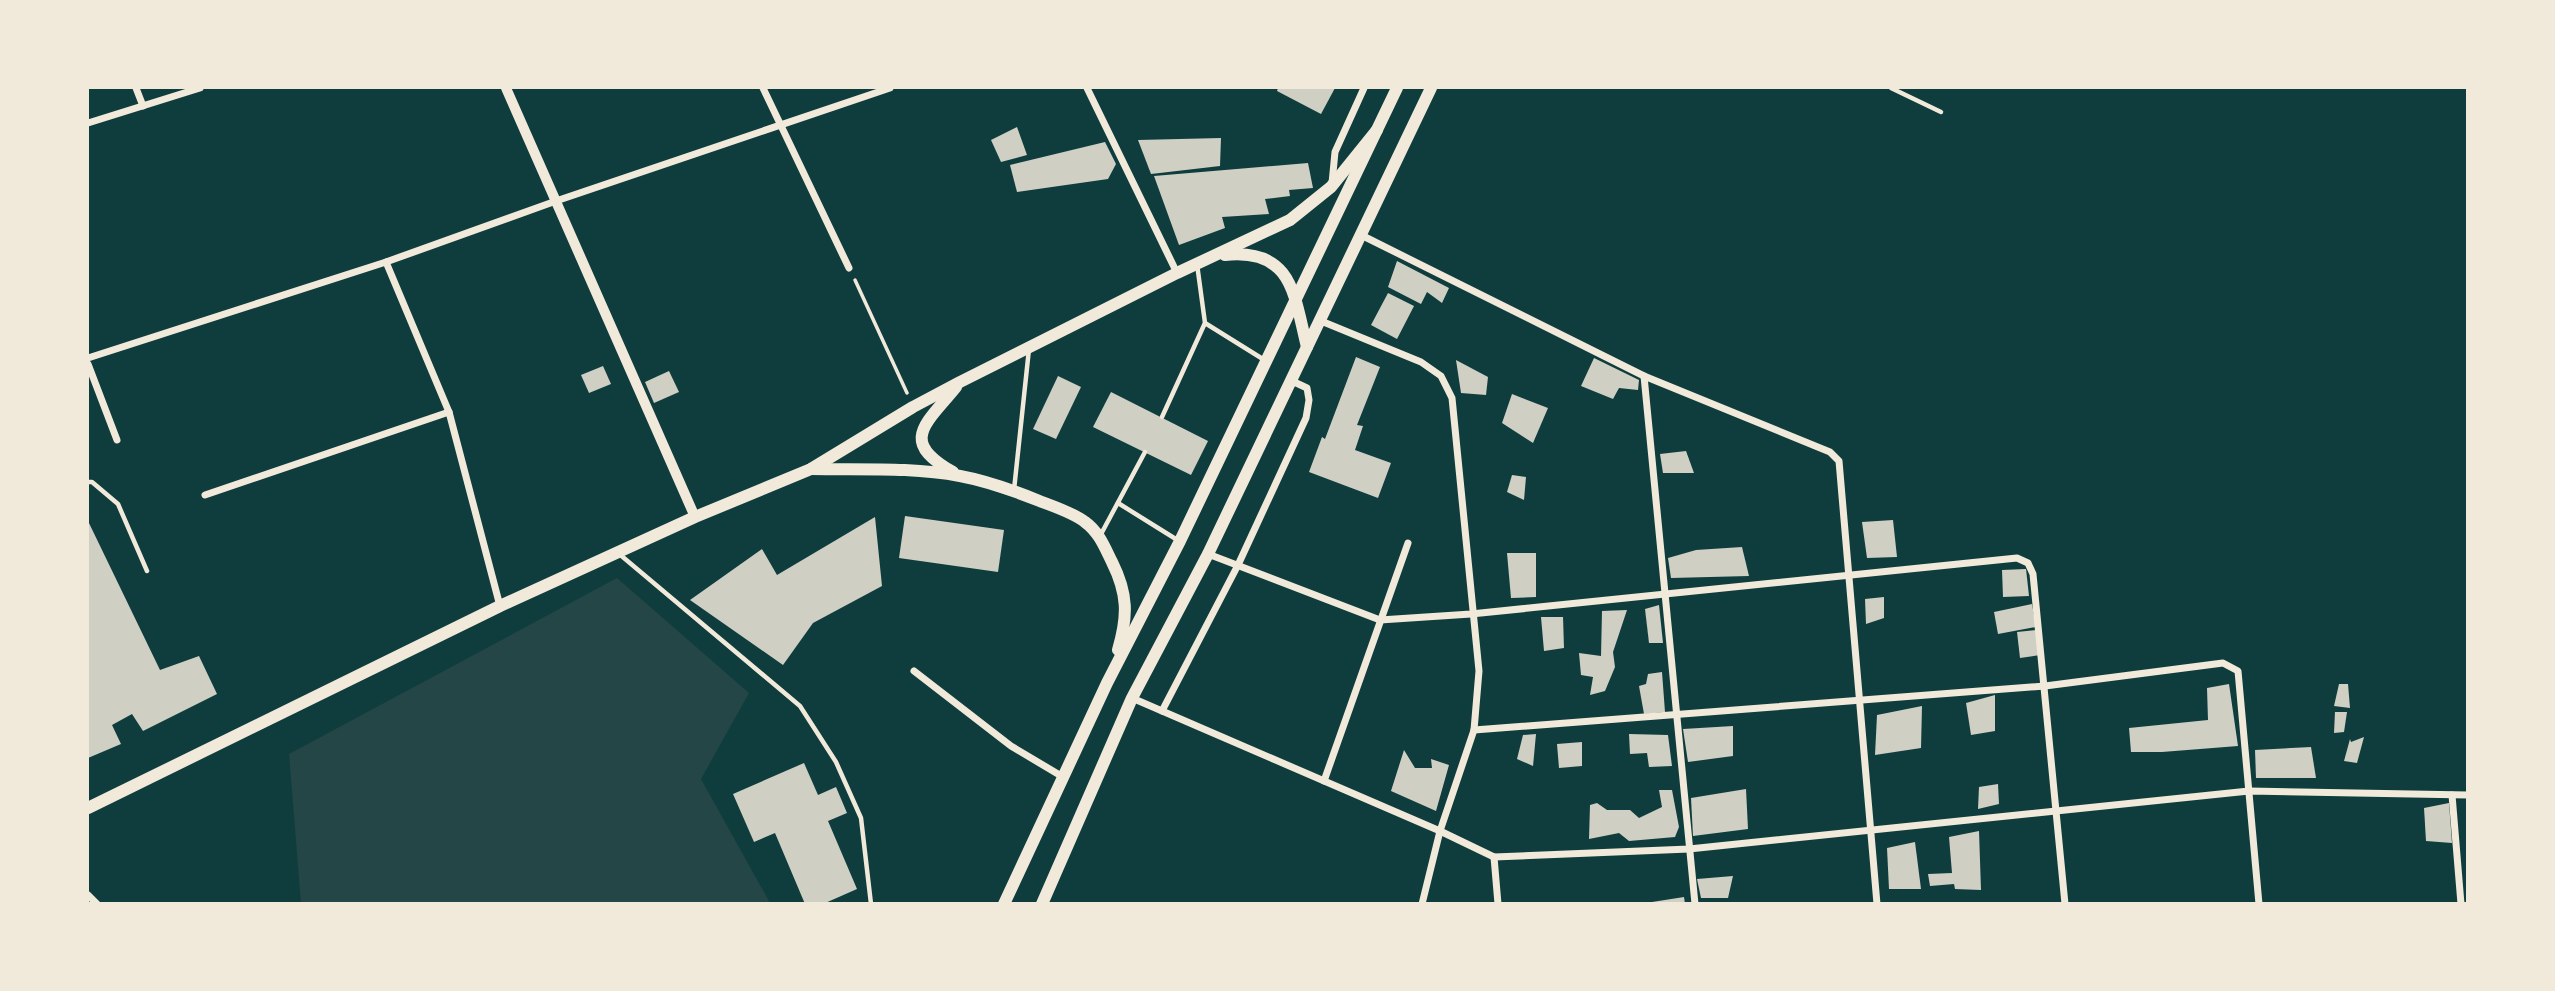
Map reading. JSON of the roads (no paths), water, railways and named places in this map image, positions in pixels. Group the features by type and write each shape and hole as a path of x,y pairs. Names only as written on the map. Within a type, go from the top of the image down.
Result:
{"main road":[{"path":"1004,904 1107,683 1180,541 1397,88"},
{"path":"1042,904 1132,698 1208,554 1431,88"},
{"path":"88,808 500,606 695,517 811,469 913,407 960,382 1177,273 1290,220 1331,187 1377,130"},
{"path":"1215,256 1245,253 1269,260 1287,277 1307,347"},
{"path":"960,382 922,432 922,443 933,460 960,476"},
{"path":"811,469 930,472 960,476 1014,491 1085,522 1099,537 1117,572 1125,599 1125,625 1107,683"}],"street":[{"path":"136,88 143,106"},
{"path":"88,124 200,88"},
{"path":"506,88 695,517"},
{"path":"763,88 849,268"},
{"path":"88,358 386,262 556,201 890,88"},
{"path":"1087,88 1177,273"},
{"path":"1331,187 1335,152 1364,88"},
{"path":"1361,235 1644,376 1830,452 1839,461 1877,904"},
{"path":"386,262 449,412 500,606"},
{"path":"1321,321 1421,362 1441,376 1452,398 1471,614 1479,671 1474,730 1440,831 1422,904"},
{"path":"88,364 117,440"},
{"path":"1644,376 1695,904"},
{"path":"1162,711 1238,565 1306,418 1309,400 1307,388 1292,381"},
{"path":"205,495 449,412"},
{"path":"1324,781 1408,543"},
{"path":"1208,554 1380,620 1471,614 2017,558 2028,564 2033,574 2066,904"},
{"path":"1474,730 2045,686 2223,663 2238,671 2259,904"},
{"path":"914,671 1011,746 1063,777"},
{"path":"1132,698 1494,857 1689,849 2249,791 2468,795"},
{"path":"2452,795 2461,904"},
{"path":"1494,857 1498,904"},
{"path":"88,895 97,904"}],"lane":[{"path":"1891,88 1941,112"},
{"path":"1162,417 1205,323 1197,264"},
{"path":"1205,323 1266,361"},
{"path":"1014,491 1029,347"},
{"path":"1099,537 1145,452"},
{"path":"88,481 118,504 147,571"},
{"path":"1118,503 1180,541"},
{"path":"618,552 800,706 836,762 861,818 872,904"}]}
